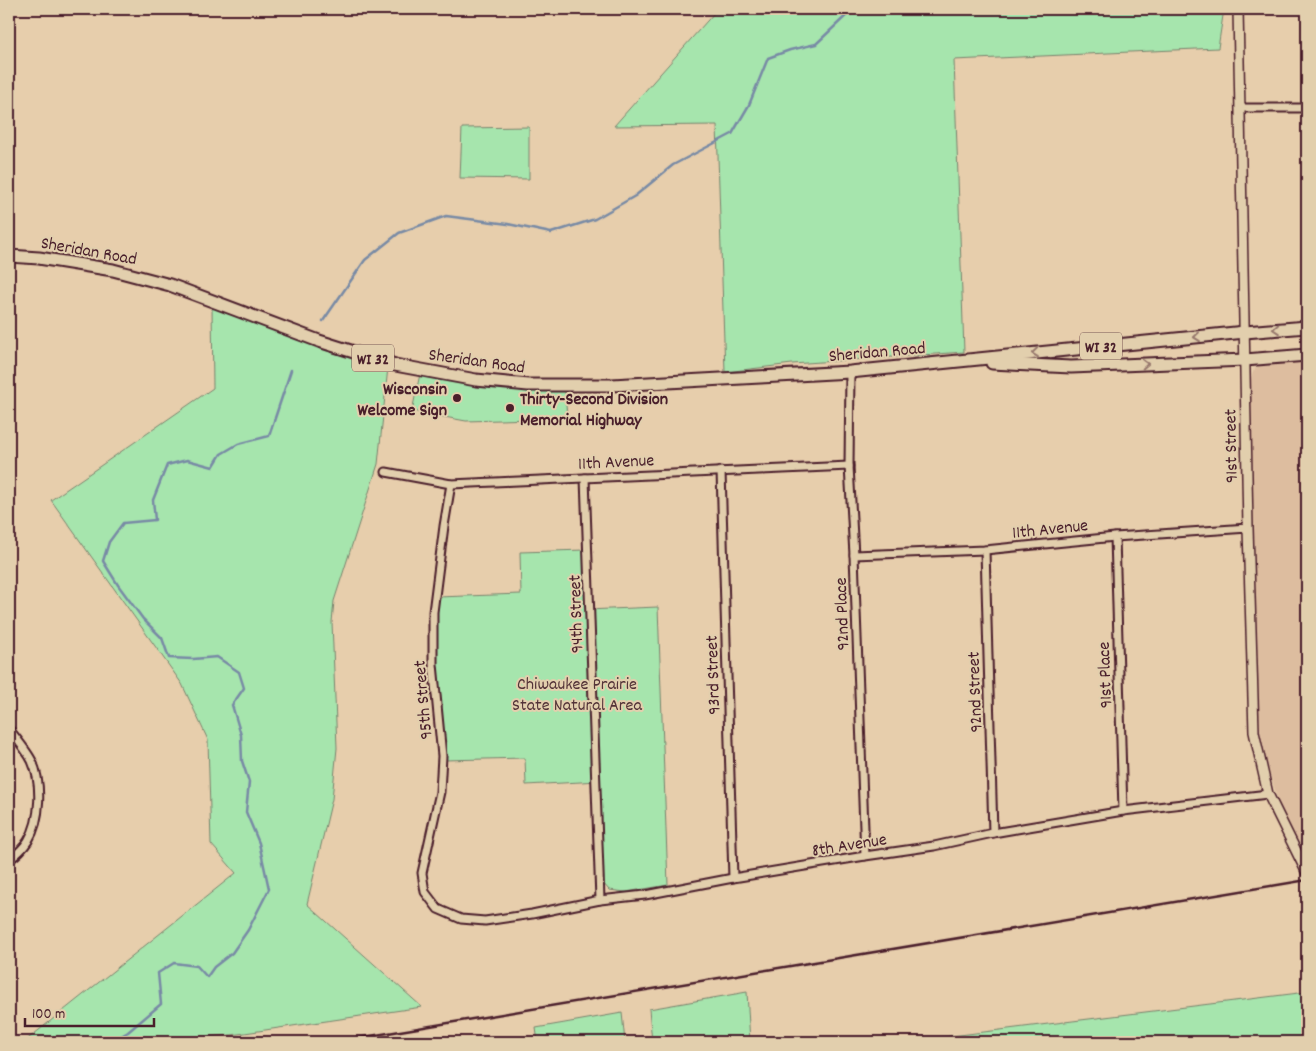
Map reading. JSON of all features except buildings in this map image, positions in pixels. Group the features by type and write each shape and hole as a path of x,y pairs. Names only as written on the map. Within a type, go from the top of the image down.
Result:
{"main road":[{"name":"Sheridan Road","path":"9,256 39,258 113,270 170,285 320,341 395,365 476,380 528,386 612,385 850,372 1307,327"},
{"name":"Sheridan Road","path":"956,361 1070,368 1245,360 1307,355"}],"street":[{"name":"91st Street","path":"1238,9 1254,732 1268,794 1307,873"},
{"path":"1240,108 1307,108"},
{"name":"92nd Place","path":"850,372 849,466 865,856"},
{"name":"11th Avenue","path":"386,472 450,484 849,466"},
{"name":"93rd Street","path":"721,471 733,878"},
{"name":"94th Street","path":"585,478 600,900"},
{"name":"95th Street","path":"438,909 425,892 422,873 440,792 442,756 433,664 433,612 450,484"},
{"name":"11th Avenue","path":"854,555 985,550 1114,537 1248,528"},
{"name":"91st Place","path":"1114,537 1124,811"},
{"name":"92nd Street","path":"985,550 993,833"},
{"path":"9,729 32,761 38,783 39,806 28,840 18,854 9,860"},
{"name":"8th Avenue","path":"438,909 461,919 485,921 532,914 600,900 645,895 733,878 934,846 993,833 1124,811 1268,794"}],"shaded area":[{"path":"1307,362 1307,860 1279,803 1265,758 1260,730 1256,682 1251,519 1251,378 1256,368 1261,366"}],"green space":[{"path":"715,9 1224,9 1218,48 954,60 964,352 792,364 725,372 717,125 614,126 715,12"},
{"path":"529,127 529,179 460,178 462,128"},
{"path":"212,306 330,352 388,367 378,464 334,601 332,622 337,748 332,799 307,904 422,1007 231,1035 144,1042 24,1042 236,873 211,844 208,740 182,684 51,500 213,388"},
{"path":"420,374 565,390 567,418 466,421 412,411"},
{"name":"Chiwaukee Prairie State Natural Area","path":"584,550 586,610 658,607 668,885 626,892 609,890 603,883 601,875 599,781 526,785 525,758 445,760 436,651 438,597 521,594 520,552"},
{"path":"747,992 750,1042 652,1042 649,1009"},
{"path":"1307,992 1307,1042 903,1042"},
{"path":"622,1013 625,1042 538,1042 536,1028"}],"waterway":[{"path":"323,321 365,260 399,233 446,216 508,224 551,233 595,219 635,196 673,165 732,134 749,105 768,58 790,50 816,44 852,9"},
{"path":"111,1042 128,1032 161,1004 158,973 174,963 197,966 207,977 214,967 232,953 248,930 269,889 259,843 246,812 249,782 242,761 241,735 232,705 244,688 239,672 217,657 169,658 162,638 143,619 103,561 109,542 123,523 155,520 153,500 167,465 187,460 213,467 221,454 238,444 269,436 291,370"}],"railway":[{"path":"334,1042 1307,880"}],"place":[{"name":"Wisconsin Welcome Sign","path":"457,398"},
{"name":"Thirty-Second Division Memorial Highway","path":"510,408"}]}
